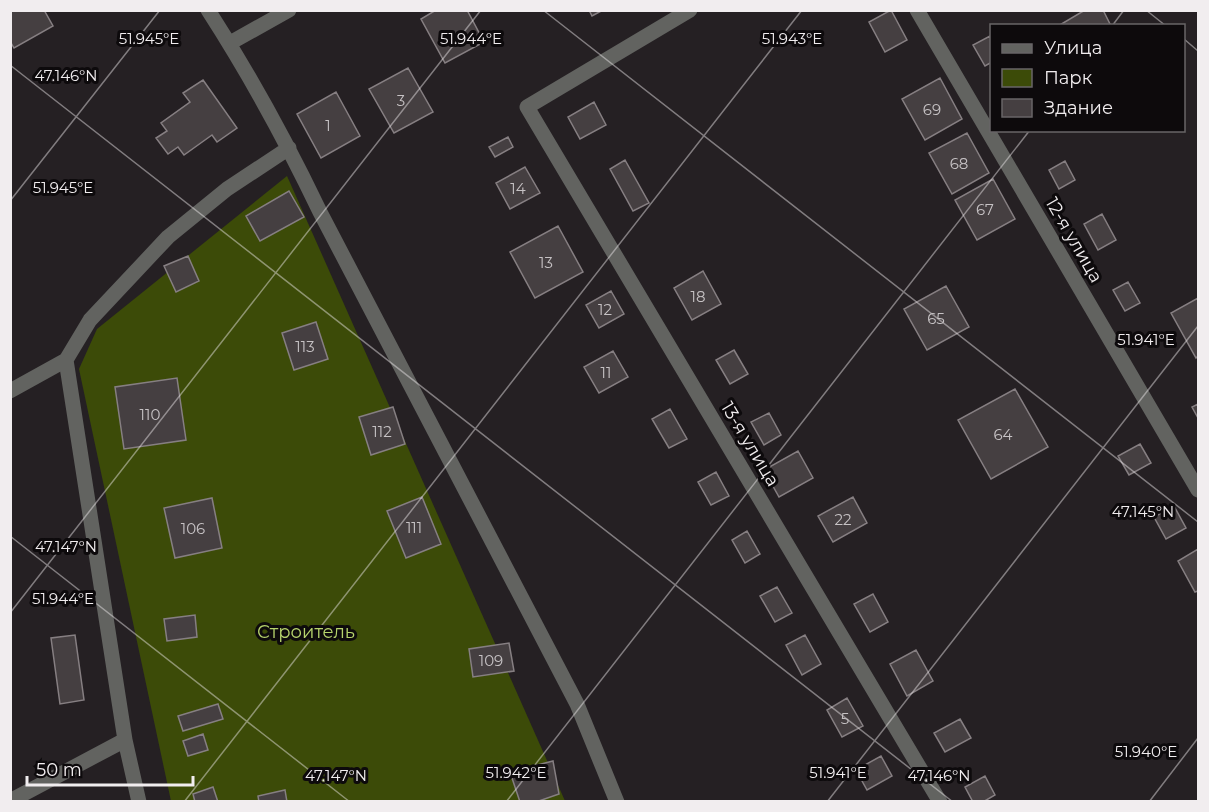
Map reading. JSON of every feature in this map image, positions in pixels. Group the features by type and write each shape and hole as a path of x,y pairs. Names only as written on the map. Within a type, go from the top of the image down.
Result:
{"street":[{"path":"208,10 230,43 289,148 320,212 577,704 616,801"},
{"path":"230,43 289,10"},
{"name":"13-я улица","path":"690,10 527,107 940,801"},
{"name":"12-я улица","path":"916,10 1198,490"},
{"path":"10,392 66,360 90,320 168,237 226,189 289,148"},
{"path":"66,360 125,740 139,801"},
{"path":"10,801 125,740"}],"green space":[{"name":"Строитель","path":"287,176 565,801 171,801 79,369 97,329"}],"building":[{"path":"10,10 44,10 53,26 14,48 10,41"},
{"path":"436,10 467,10 484,42 445,63 421,19"},
{"path":"589,10 603,10 592,16"},
{"path":"891,10 907,40 885,52 869,22"},
{"path":"1085,10 1103,10 1110,24 1061,24"},
{"path":"990,36 990,63 985,66 973,45"},
{"path":"408,68 433,112 394,133 369,89"},
{"path":"940,78 962,119 925,140 902,99"},
{"path":"203,80 237,128 217,142 212,135 184,155 178,147 168,154 156,138 167,131 161,123 190,102 183,93"},
{"path":"336,92 360,136 321,158 297,114"},
{"path":"594,102 606,125 580,139 568,117"},
{"path":"967,133 989,173 952,194 929,153"},
{"path":"508,137 513,147 495,157 489,147"},
{"path":"625,160 649,203 633,211 610,169"},
{"path":"1065,161 1075,180 1059,189 1049,170"},
{"path":"525,167 540,193 510,209 496,183"},
{"path":"993,179 1015,219 977,240 955,200"},
{"path":"289,191 304,217 260,241 246,216"},
{"path":"1102,214 1116,240 1098,250 1084,224"},
{"path":"558,226 583,272 535,298 510,252"},
{"path":"188,256 199,281 176,292 164,266"},
{"path":"703,271 721,304 692,320 674,288"},
{"path":"1128,282 1140,303 1125,311 1113,290"},
{"path":"946,286 969,327 927,350 904,309"},
{"path":"611,291 624,314 599,328 586,305"},
{"path":"1198,298 1198,356 1196,358 1171,313"},
{"path":"316,322 328,359 294,370 282,333"},
{"path":"734,350 748,374 730,384 716,360"},
{"path":"613,351 628,377 599,393 584,367"},
{"path":"177,378 186,440 124,449 115,387"},
{"path":"1015,389 1048,447 991,479 958,420"},
{"path":"1198,404 1198,418 1192,407"},
{"path":"393,407 405,444 371,455 359,417"},
{"path":"670,409 687,439 669,448 652,419"},
{"path":"769,413 781,435 764,445 751,422"},
{"path":"1140,444 1151,463 1129,475 1118,456"},
{"path":"798,451 813,478 779,497 764,470"},
{"path":"716,472 729,496 711,505 698,482"},
{"path":"422,497 441,544 406,558 387,511"},
{"path":"853,497 867,523 833,542 818,516"},
{"path":"212,498 222,548 175,558 164,508"},
{"path":"1174,506 1186,528 1166,539 1154,517"},
{"path":"747,531 760,554 745,563 732,540"},
{"path":"1198,549 1198,591 1195,592 1178,561"},
{"path":"777,587 792,613 775,622 760,596"},
{"path":"873,594 888,622 870,632 854,604"},
{"path":"195,615 197,637 167,641 164,619"},
{"path":"75,635 84,700 60,704 51,638"},
{"path":"805,635 821,664 802,675 786,645"},
{"path":"509,643 514,671 473,677 469,649"},
{"path":"916,650 933,681 907,696 890,664"},
{"path":"847,698 863,726 842,737 827,710"},
{"path":"218,704 223,719 183,731 178,716"},
{"path":"960,719 971,738 945,752 934,733"},
{"path":"203,734 208,750 188,756 183,741"},
{"path":"881,756 892,776 867,790 856,770"},
{"path":"553,761 559,794 536,802 520,802 510,772"},
{"path":"985,776 995,795 983,802 973,802 965,787"},
{"path":"213,787 218,802 195,802 193,794"},
{"path":"285,790 287,802 259,802 258,796"}]}
